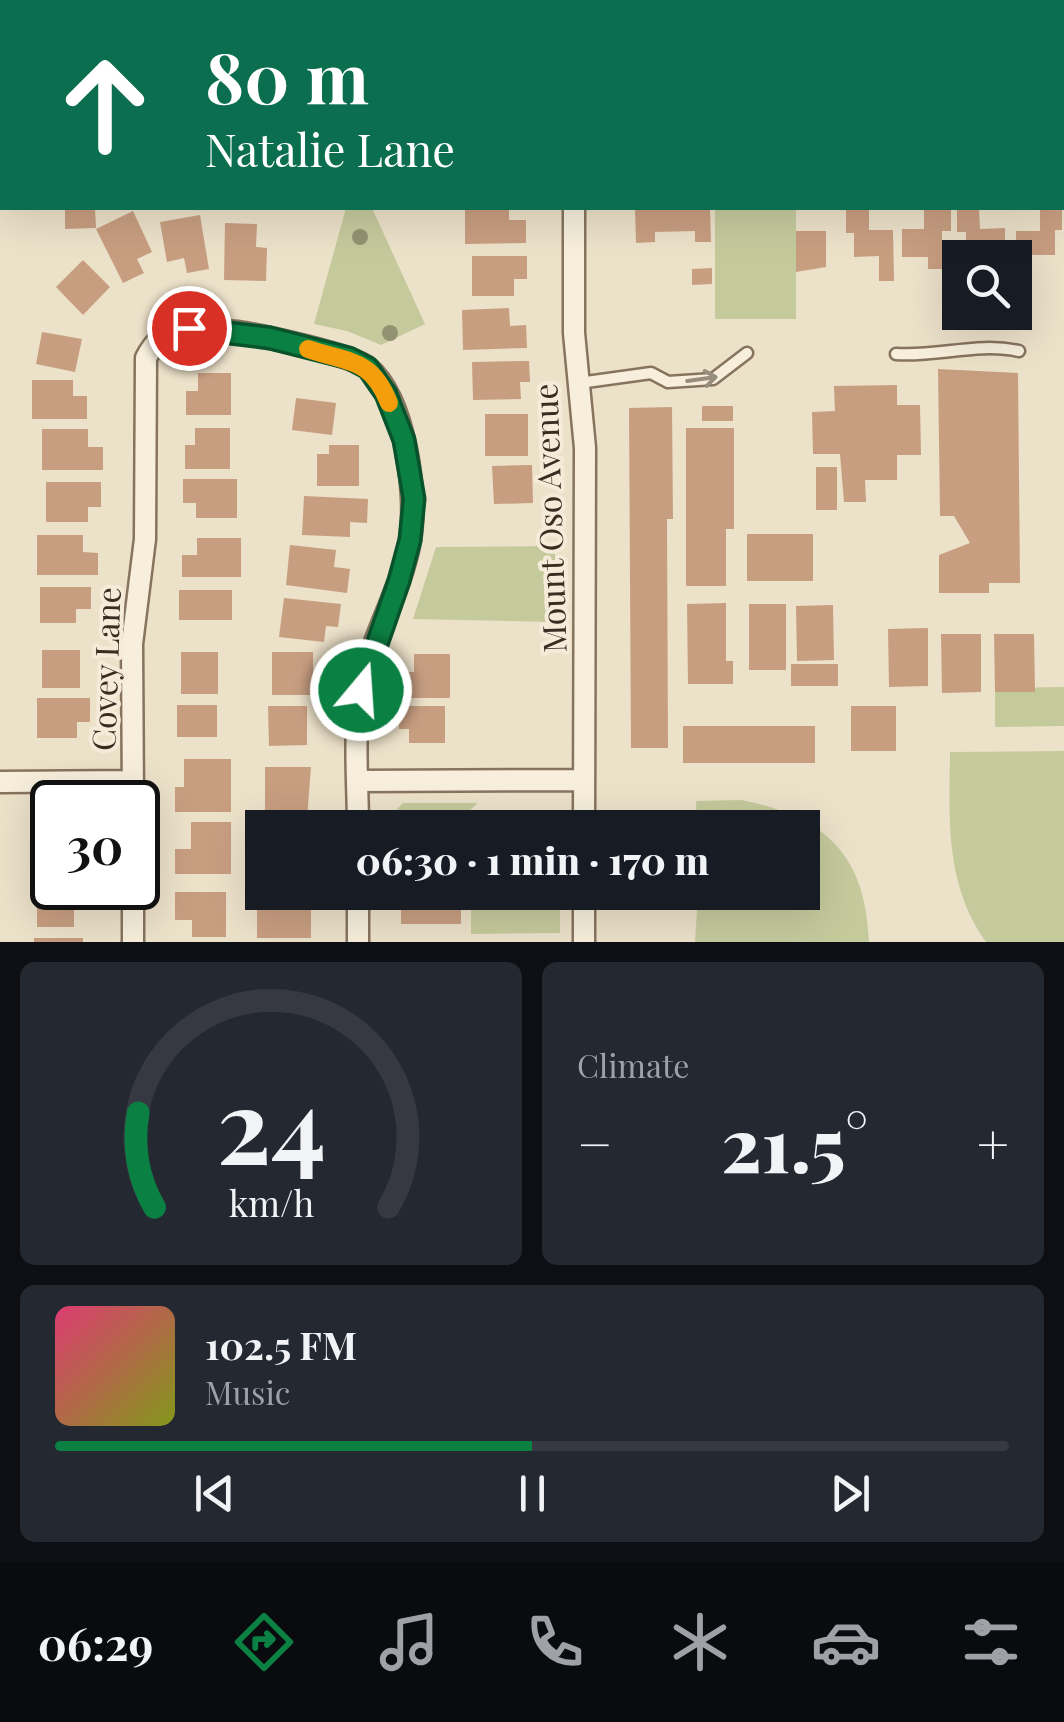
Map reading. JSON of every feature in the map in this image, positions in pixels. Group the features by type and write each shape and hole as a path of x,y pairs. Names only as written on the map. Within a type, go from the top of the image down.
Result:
{"street":[{"name":"Mount Oso Avenue","path":"574,210 574,333 585,448 584,810"},
{"name":"Covey Lane","path":"133,780 134,613 145,539 146,358 155,340 170,330 242,333 349,358 368,368 386,394 404,440 414,499 410,540 361,690 358,781"},
{"path":"358,810 358,781 584,780"},
{"path":"0,782 30,784"},
{"path":"133,910 134,942"},
{"path":"358,910 358,942"},
{"path":"584,910 584,942"}],"lane":[{"path":"896,354 926,356 993,346 1019,351"},
{"path":"579,384 651,374 668,382 713,379 747,353"}],"green space":[{"path":"345,210 373,210 425,324 381,345 347,331 314,324"},
{"path":"715,210 796,210 796,319 715,319"},
{"path":"555,546 555,622 413,619 436,547"},
{"path":"1064,687 1064,726 995,727 995,688"},
{"path":"1064,751 1064,942 986,942 973,920 956,874 950,827 950,752"},
{"path":"741,800 778,810 696,810 696,801"},
{"path":"403,803 478,803 470,810 396,810"},
{"path":"820,831 835,844 860,885 869,942 695,942 697,910 820,910"},
{"path":"471,910 560,910 560,933 471,934"}],"building":[{"path":"65,210 95,210 96,228 65,229"},
{"path":"465,210 509,210 509,220 526,220 526,243 465,244"},
{"path":"635,210 710,210 711,242 695,242 695,231 655,232 655,242 636,243"},
{"path":"846,210 869,210 869,230 893,230 894,281 879,281 879,256 854,257 854,233 846,233"},
{"path":"924,210 951,210 951,231 942,231 942,269 928,269 928,257 902,257 902,229 924,229"},
{"path":"957,210 979,210 980,229 1005,228 1005,240 966,240 966,232 957,232"},
{"path":"1040,210 1062,210 1062,230 1055,230 1055,255 1032,255 1032,240 1016,240 1016,231 1040,231"},
{"path":"133,211 152,252 137,259 144,273 123,283 96,229"},
{"path":"200,215 209,269 187,273 184,258 167,262 160,222"},
{"path":"225,223 257,224 256,247 267,248 266,281 224,280"},
{"path":"796,231 826,231 826,267 796,272"},
{"path":"472,256 527,256 527,279 514,279 514,296 472,296"},
{"path":"83,260 110,287 83,315 56,287"},
{"path":"712,268 712,284 692,285 692,269"},
{"path":"509,308 510,326 526,325 527,348 463,350 462,310"},
{"path":"42,332 82,339 75,372 36,364"},
{"path":"529,361 530,382 520,382 521,399 473,400 472,362"},
{"path":"938,369 1018,373 1020,583 989,583 989,593 939,593 939,555 970,543 954,516 940,516"},
{"path":"198,373 231,373 231,415 186,415 186,391 198,391"},
{"path":"32,380 73,380 73,396 87,396 87,419 32,419"},
{"path":"897,385 897,405 920,405 921,455 897,455 897,480 865,480 866,502 844,502 840,454 813,454 812,412 835,411 834,386"},
{"path":"296,398 336,403 332,435 292,430"},
{"path":"702,406 733,406 733,421 702,421"},
{"path":"672,407 673,519 667,519 668,748 631,748 629,408"},
{"path":"485,414 528,414 528,456 485,456"},
{"path":"195,428 230,428 230,469 185,469 185,445 195,445"},
{"path":"686,428 734,428 734,529 726,529 726,586 686,586"},
{"path":"42,429 88,429 88,447 103,447 103,470 42,470"},
{"path":"329,445 359,445 359,486 317,486 317,454 329,454"},
{"path":"532,465 533,503 494,504 492,466"},
{"path":"816,467 837,467 837,510 816,510"},
{"path":"183,479 237,479 237,518 196,518 196,503 183,503"},
{"path":"46,482 101,482 101,507 88,507 88,522 46,522"},
{"path":"304,496 368,499 367,523 350,522 350,537 302,535"},
{"path":"747,534 813,534 813,581 747,581"},
{"path":"37,535 83,535 83,552 98,553 98,575 37,575"},
{"path":"197,538 241,538 241,577 182,577 182,555 197,555"},
{"path":"290,545 336,550 334,567 350,569 347,593 286,585"},
{"path":"40,587 91,587 91,609 76,609 76,623 40,623"},
{"path":"179,590 232,590 232,620 179,620"},
{"path":"284,598 341,604 338,627 326,626 324,642 279,637"},
{"path":"726,603 726,661 733,661 733,684 688,684 687,604"},
{"path":"749,604 786,604 786,670 749,670"},
{"path":"833,605 834,660 797,661 796,606"},
{"path":"928,628 928,686 889,687 888,629"},
{"path":"941,634 981,634 981,692 942,693"},
{"path":"994,634 1034,634 1035,692 995,692"},
{"path":"42,650 80,650 80,688 42,688"},
{"path":"181,652 218,652 218,694 181,694"},
{"path":"272,652 313,652 313,695 272,695"},
{"path":"414,654 450,654 450,698 405,698 405,672 414,672"},
{"path":"791,664 838,664 838,686 791,686"},
{"path":"37,698 90,698 90,722 77,722 77,738 37,738"},
{"path":"177,705 217,705 217,737 177,737"},
{"path":"268,706 307,706 307,745 269,746"},
{"path":"399,706 445,706 445,743 409,743 409,729 399,729"},
{"path":"851,706 896,706 896,751 851,751"},
{"path":"683,726 815,726 815,763 683,763"},
{"path":"184,759 231,759 231,812 175,812 175,787 184,787"},
{"path":"265,767 311,767 308,810 265,810"},
{"path":"191,822 231,822 231,874 175,874 175,849 191,849"},
{"path":"175,892 226,892 226,937 192,937 192,920 175,920"},
{"path":"37,910 74,910 74,927 37,927"},
{"path":"257,910 311,910 311,938 257,938"},
{"path":"401,910 461,910 461,924 401,924"},
{"path":"34,938 83,938 83,942 34,942"}],"slow traffic":[{"path":"308,349 349,358 368,368 389,403"}],"route":[{"path":"189,328 270,338 324,355 349,358 368,368 386,394 404,440 414,499 410,540 399,581 361,690"}]}
